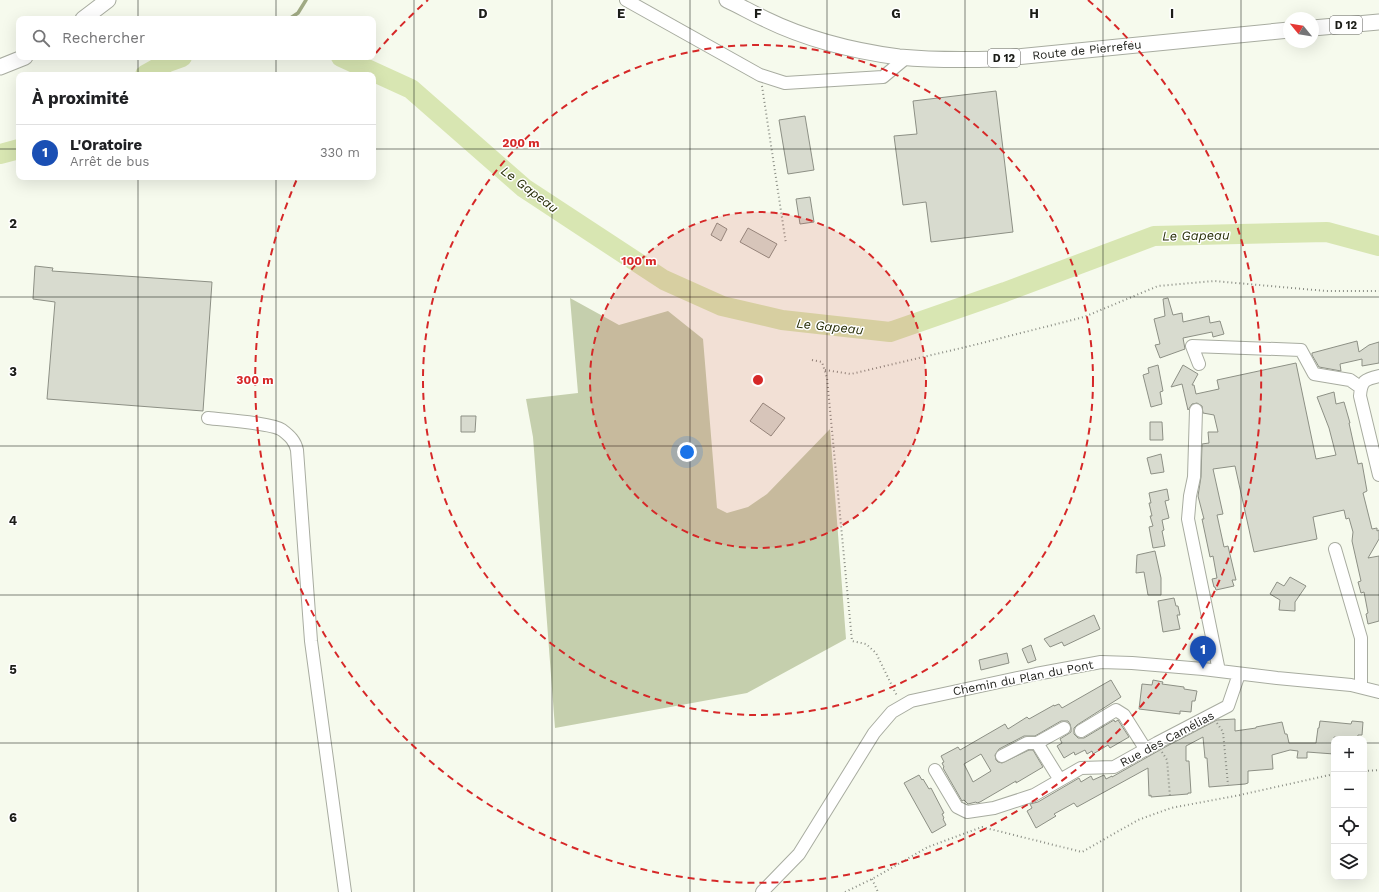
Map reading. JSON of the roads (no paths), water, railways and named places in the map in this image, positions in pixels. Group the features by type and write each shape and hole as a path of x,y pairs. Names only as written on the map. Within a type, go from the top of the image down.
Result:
{"main road":[{"path":"87,16 108,0"},
{"name":"Route de Pierrefeu","path":"727,0 766,20 803,34 860,50 907,57 962,60 996,58 1283,31"},
{"name":"D 12","path":"1319,27 1379,22"},
{"path":"0,67 18,60"}],"street":[{"path":"626,0 760,75 785,83 883,77 907,57"},
{"path":"1199,364 1192,346 1301,350 1314,374 1350,380 1360,387"},
{"path":"1379,376 1367,379 1360,387 1360,396 1379,475"},
{"path":"1196,410 1194,477 1190,496 1188,519 1219,671"},
{"path":"208,418 265,426 282,430 295,442 311,641 346,892"},
{"path":"1335,549 1361,638 1361,687"},
{"name":"Chemin du Plan du Pont","path":"762,892 799,854 874,733 892,712 911,701 1036,674 1101,662 1132,663 1219,671 1361,687 1379,692"},
{"name":"Rue des Camélias","path":"935,770 957,807 967,812 994,808 1034,796 1081,768 1114,767 1228,706 1239,674"},
{"path":"1081,731 1116,710 1124,715 1146,750"},
{"path":"1002,756 1027,744 1037,743 1064,728"},
{"path":"1037,743 1060,780"}],"waterway":[{"path":"294,16 298,13 306,0"},
{"name":"Le Gapeau","path":"150,72 174,60"},
{"name":"Le Gapeau","path":"348,60 374,72"},
{"name":"Le Gapeau","path":"376,73 411,89 524,188 664,280 722,306 782,320 890,332 1005,292 1154,236 1327,232 1379,246"},
{"name":"Le Gapeau","path":"0,154 16,150"}],"place":[{"name":"L'Oratoire","path":"1203,669"}]}
